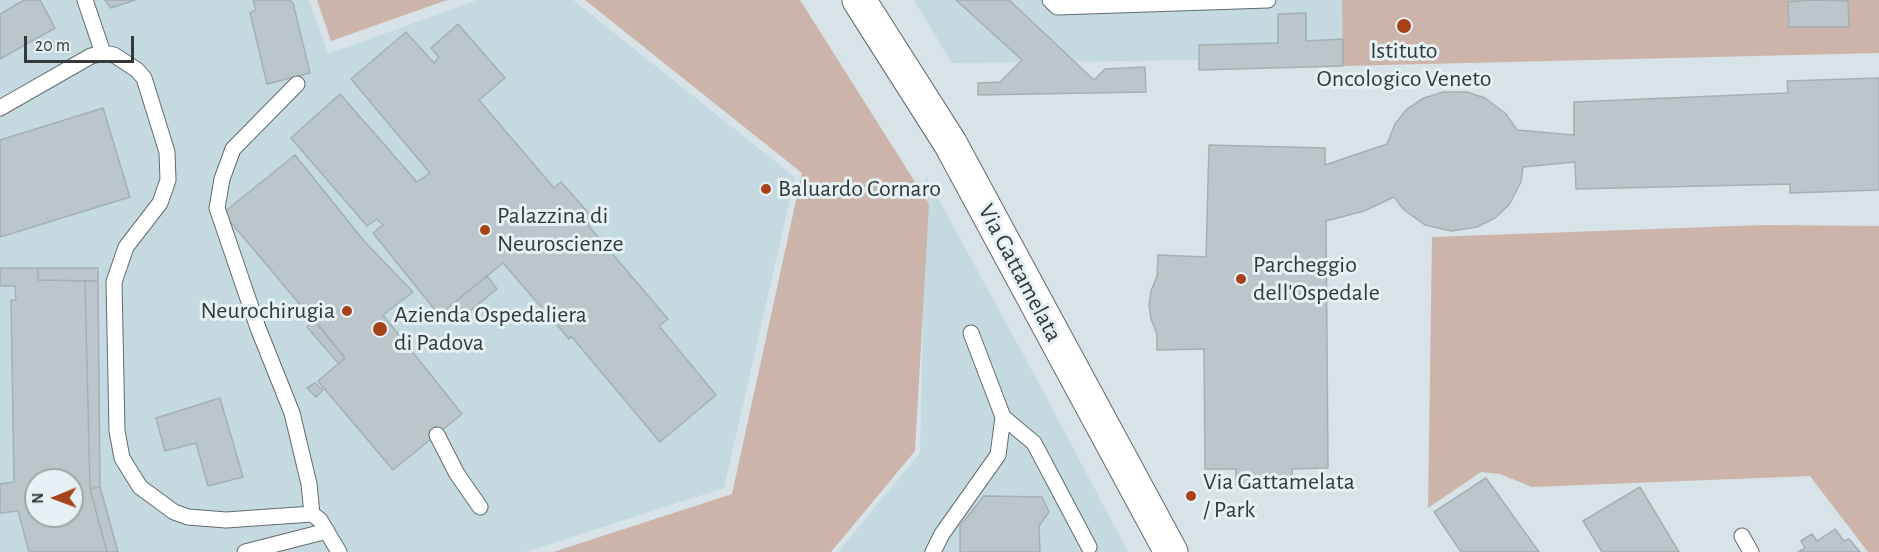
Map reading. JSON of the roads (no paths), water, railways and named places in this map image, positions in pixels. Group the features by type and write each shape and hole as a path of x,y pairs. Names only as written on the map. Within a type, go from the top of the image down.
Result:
{"main road":[{"name":"Via Gattamelata","path":"859,0 950,143 1171,552"}],"lane":[{"path":"85,0 103,53"},
{"path":"1050,0 1057,8 1268,0"},
{"path":"0,108 83,59 103,53 126,62 144,78 167,152 169,166 166,191 160,203 126,247 114,282 117,410 122,458 140,486 166,507 188,517 226,520 312,514 320,520 339,552"},
{"path":"297,84 233,149 222,179 217,208 254,318 292,412 309,484 312,514"},
{"path":"933,552 942,534 998,455 1003,417 971,333"},
{"path":"1003,417 1034,443 1089,547"},
{"path":"437,435 457,474 480,507"},
{"path":"245,552 327,531"},
{"path":"1742,536 1751,552"}],"place":[{"name":"Istituto Oncologico Veneto","path":"1404,26"},
{"name":"Baluardo Cornaro","path":"766,189"},
{"name":"Palazzina di Neuroscienze","path":"485,230"},
{"name":"Parcheggio dell'Ospedale","path":"1241,279"},
{"name":"Neurochirugia","path":"347,311"},
{"name":"Azienda Ospedaliera di Padova","path":"380,329"},
{"name":"Via Gattamelata / Park","path":"1191,496"}]}
